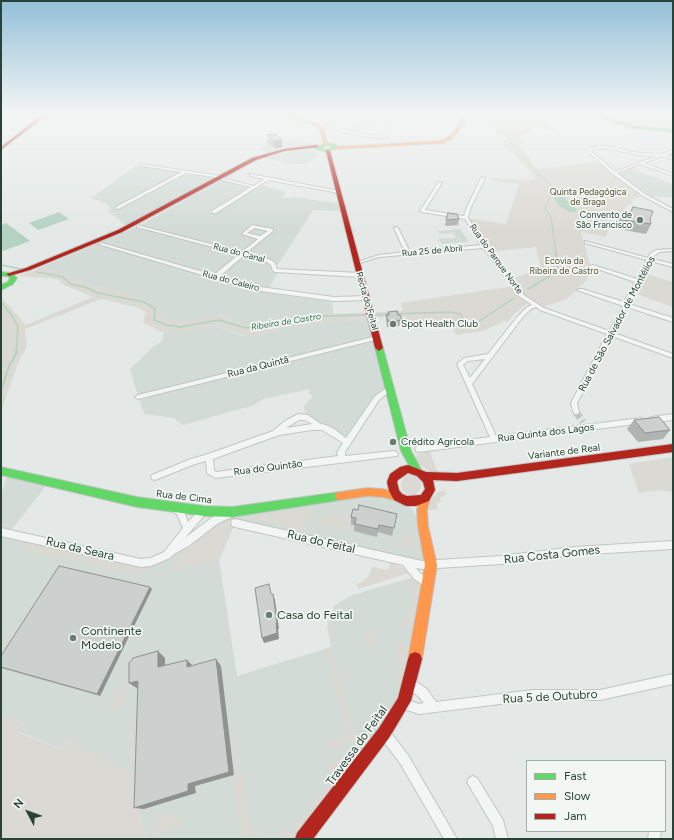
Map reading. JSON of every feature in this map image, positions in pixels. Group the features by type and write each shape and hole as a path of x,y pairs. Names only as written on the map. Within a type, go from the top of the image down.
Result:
{"main road":[{"path":"5,275 28,268 120,231 252,162 285,153"},
{"name":"Recta do Feital","path":"329,153 406,451 433,490"},
{"path":"5,275 20,276 100,244 139,226 222,178"},
{"path":"1,288 5,275"},
{"name":"Variante de Real","path":"421,474 457,477 673,448"},
{"path":"406,451 392,486 423,526"},
{"path":"396,475 408,469 421,474"},
{"name":"Rua de Cima","path":"1,471 137,502 204,511 232,512 367,492 383,493 402,499"},
{"name":"Rua de Cima","path":"367,492 381,486 396,475"},
{"name":"Variante de Real","path":"433,490 457,477"},
{"path":"402,499 416,501 433,490"},
{"path":"431,565 423,526 422,510 433,490"},
{"name":"Travessa do Feital","path":"303,839 384,733 404,701 422,628 431,565"}],"street":[{"path":"592,153 614,173 644,195 673,211"},
{"path":"634,153 662,155 673,158"},
{"path":"614,173 667,153"},
{"path":"640,163 673,175"},
{"path":"142,165 222,178 254,187"},
{"path":"117,208 185,172"},
{"path":"252,175 339,192"},
{"name":"Rua do Parque Norte","path":"483,178 469,207 466,218 484,246 522,296 536,305 673,356"},
{"path":"214,212 267,179"},
{"path":"440,183 422,211 466,218"},
{"name":"Rua do Canal","path":"139,226 269,261 273,264 275,270 360,275"},
{"path":"216,277 271,230 254,226 244,234 261,238"},
{"path":"396,228 408,253"},
{"path":"587,242 673,266"},
{"name":"Rua do Caleiro","path":"100,244 253,288 334,299 367,298"},
{"name":"Rua 25 de Abril","path":"354,253 367,256 379,256 484,246"},
{"name":"Rua de São Salvador de Montélios","path":"576,412 574,403 654,253 673,250"},
{"name":"Rua 25 de Abril","path":"356,263 379,256"},
{"path":"591,266 638,281"},
{"path":"580,290 673,320"},
{"path":"469,384 520,317 529,308 536,305"},
{"name":"Rua da Quintã","path":"138,396 377,338"},
{"path":"490,356 466,359 460,364 494,439"},
{"path":"462,371 478,371"},
{"path":"342,459 341,452 346,442 376,398 390,390"},
{"path":"274,434 287,423 298,417 306,417 318,426 331,431 346,442"},
{"name":"Rua Quinta dos Lagos","path":"419,450 585,425 673,417"},
{"path":"155,477 194,461 274,434 318,426"},
{"name":"Rua do Quintão","path":"209,457 210,471 215,475 394,454"},
{"path":"174,508 180,512 187,529"},
{"path":"171,551 187,529 204,511"},
{"path":"171,551 187,542 220,518 232,512"},
{"name":"Rua do Feital","path":"235,523 407,563 431,565"},
{"name":"Rua da Seara","path":"1,532 141,563 158,559 171,551"},
{"name":"Rua Costa Gomes","path":"431,565 485,561 574,551 673,545"},
{"path":"407,563 417,576 429,584"},
{"name":"Rua 5 de Outubro","path":"404,701 419,709 434,708 533,696 600,695 673,680"},
{"path":"409,682 423,693 434,708"},
{"path":"384,733 404,759 451,839"},
{"path":"473,782 499,824 502,839"}],"shaded area":[{"path":"285,153 320,154 306,164 290,164 264,158"},
{"path":"142,165 221,177 129,227 107,211 111,208 105,203 91,198 136,166"},
{"path":"627,167 673,184 673,197 646,197 614,173"},
{"path":"223,179 253,187 258,184 286,192 283,197 290,199 293,197 342,204 343,211 313,210 279,263 270,271 277,273 267,293 332,302 333,311 246,325 240,324 229,317 220,315 180,323 161,315 159,311 125,293 95,286 42,267 139,226"},
{"path":"558,193 564,194 567,201 577,210 575,212 570,212 559,206 554,198"},
{"path":"59,212 69,219 38,230 29,223"},
{"path":"6,223 30,241 3,251 1,249 1,225"},
{"path":"460,229 469,242 442,244 438,239 456,238 453,233 440,234 438,231"},
{"path":"372,318 390,389 383,393 346,442 306,417 304,406 313,396 308,393 311,389 263,399 254,405 183,425 174,418 145,414 130,369 153,347 162,341 164,333 202,329 214,325 242,336 263,334 290,327"},
{"path":"8,473 49,482 9,533 151,562 220,518 367,492 406,501 423,526 431,565 235,523 219,560 237,676 331,647 327,626 335,605 353,595 417,576 423,581 404,701 303,839 147,839 136,803 75,743 65,738 60,748 19,732 24,723 1,713 1,495"}],"green space":[{"name":"Ecovia da Ribeira de Castro","path":"513,153 526,153 537,169 602,162 644,195 632,200 633,204 629,204 623,212 611,222 606,237 581,232 590,264 587,280 567,299 540,308 530,301 514,314 508,322 505,321 483,331 456,335 450,324 416,329 409,327 405,317 372,318 290,327 263,334 245,336 214,325 202,329 164,333 143,323 146,312 136,307 101,299 25,329 27,347 18,363 1,411 1,304 3,305 3,301 1,297 26,325 93,297 64,285 57,279 20,276 42,267 95,286 150,301 161,308 159,311 161,315 180,323 215,315 229,317 240,324 246,325 333,311 334,314 403,311 401,303 514,286 509,280 529,273 540,265 536,247 488,252 466,218 506,224 519,184 489,180 490,178 536,179"},
{"path":"647,274 673,282 673,307 637,294"},
{"path":"430,452 438,474 428,471 417,462 415,458 418,454"},
{"path":"673,457 673,492 661,490 639,493 629,464"},
{"path":"411,475 418,478 421,485 418,492 411,495 404,492 401,485 404,478"},
{"path":"444,490 446,495 440,497 441,502 436,503 438,509 427,510 431,500 437,493"},
{"path":"312,508 312,513 307,518 303,531 244,517"},
{"path":"354,512 349,530 341,528 339,515"},
{"path":"239,515 219,560 178,570 173,568 176,556 183,549 216,525"},
{"path":"335,516 338,528 314,522 317,519"},
{"path":"413,534 414,538 412,539 417,549 393,545 405,540 407,535"},
{"path":"25,543 138,567 150,568 143,572 132,574 20,549"},
{"path":"390,563 404,568 409,573 358,589 357,584 368,577 372,567 389,570"},
{"path":"417,579 421,587 418,617 411,625 402,628 400,622 410,612 414,601 413,593 407,583"},
{"path":"378,629 380,636 374,638 376,644 368,646 364,633"},
{"path":"402,642 406,644 411,654 403,680 398,681 393,673 401,670 395,651 399,649 397,644"},
{"path":"331,647 356,741 328,751 325,741 346,733 325,649"},
{"path":"125,675 125,700 115,711 109,708"},
{"path":"1,713 24,723 19,733 59,748 65,738 133,772 136,803 147,839 1,839"},
{"path":"354,754 291,839 280,839 278,836 283,827 289,835 335,774 328,767 333,763"},
{"path":"244,771 249,818 262,839 241,839 234,775"},
{"path":"170,814 176,816 179,820 179,830 171,828 162,832 156,837 153,830 155,822 161,817"}],"building":[{"path":"633,207 653,211 650,219 651,224 623,220 622,212 630,213"},
{"path":"448,213 457,214 459,219 446,220"},
{"path":"397,311 402,320 388,321 386,315 389,315 388,312"},
{"path":"659,417 670,430 645,433 634,420"},
{"path":"359,505 397,514 394,528 379,525 378,529 355,524 356,518 351,517 353,509 358,510"},
{"name":"Continente Modelo","path":"59,566 150,587 97,694 1,667 1,656"},
{"name":"Casa do Feital","path":"269,584 271,594 273,594 277,633 262,638 255,588"},
{"path":"158,651 158,667 187,660 187,667 216,659 229,772 188,784 188,791 134,808 138,681 129,683 129,663 133,658"}],"waterway":[{"name":"Ribeira de Castro","path":"522,153 533,169 554,188 545,208 551,217 556,254"},
{"name":"Ribeira de Castro","path":"528,289 558,271 556,253"},
{"name":"Ribeira de Castro","path":"1,265 21,269"},
{"name":"Ribeira de Castro","path":"37,272 63,277 70,284 85,287 98,293 144,302 155,309 154,320 166,325 180,327 219,320 246,328 326,316 366,315"},
{"name":"Ribeira de Castro","path":"395,314 451,312 461,314 464,323 469,325 478,322 514,298"},
{"path":"1,302 13,317 18,327 16,353"},
{"name":"Ribeira de Castro","path":"376,315 389,314"},
{"path":"1,391 9,366 17,352"}],"tunnel":[{"path":"576,412 583,422"}],"traffic: fast":[{"path":"1,274 9,274 14,278 11,283 1,288"},
{"path":"379,348 406,451 417,471"},
{"path":"1,471 137,502 204,511 232,512 340,496"}],"traffic: slow":[{"path":"340,496 367,492 383,493 398,497"},
{"path":"415,659 431,565 423,526 422,510 425,498"}],"traffic: jam":[{"path":"9,274 28,269 120,231 254,159 273,153"},
{"path":"329,153 379,348"},
{"path":"425,476 457,477 673,448"},
{"path":"408,469 420,473 428,480 430,490 425,498 416,501 406,501 398,497 394,491 392,482 394,477 403,470 408,469"},
{"path":"303,839 384,733 404,701 415,659"}],"place":[{"name":"Convento de São Francisco","path":"640,220"},
{"name":"Spot Health Club","path":"393,324"},
{"name":"Crédito Agrícola","path":"393,442"},
{"name":"Casa do Feital","path":"269,615"},
{"name":"Continente Modelo","path":"73,638"}],"park label":[{"name":"Quinta Pedagógica de Braga","path":"588,198"}]}
